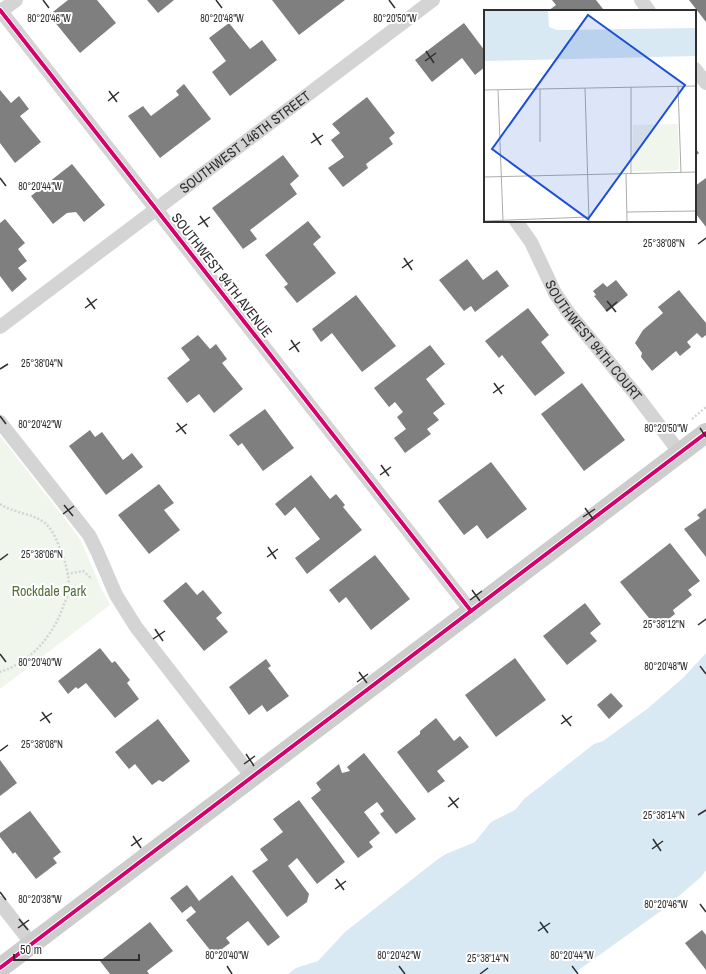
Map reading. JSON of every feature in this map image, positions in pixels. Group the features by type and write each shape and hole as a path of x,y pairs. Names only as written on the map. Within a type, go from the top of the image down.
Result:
{"street":[{"path":"1,10 16,0"},
{"name":"SOUTHWEST 146TH STREET","path":"0,327 433,0"},
{"path":"641,0 648,10"},
{"name":"SOUTHWEST 94TH AVENUE","path":"1,10 471,611"},
{"path":"696,70 706,84"},
{"name":"SOUTHWEST 94TH COURT","path":"517,222 531,242 555,293 568,312 637,396 680,453"},
{"path":"0,422 89,535 110,584 136,627 252,777"},
{"path":"0,968 706,433"},
{"path":"0,903 32,944"}],"path":[{"path":"0,504 6,508 45,523 55,536 65,560 70,588 62,611 42,644 29,657 13,668 0,672"},
{"path":"67,574 83,571 94,581"}],"green space":[{"name":"Rockdale Park","path":"0,436 81,541 110,605 0,689"}],"water":[{"path":"706,653 706,870 701,877 665,908 573,974 288,974 296,968 318,961 345,932 438,859 446,854 475,842 491,822 515,810 524,799 594,744 603,741 647,709 683,678"}],"building":[{"path":"68,0 97,0 116,23 80,53 49,15"},
{"path":"147,0 174,0 158,13"},
{"path":"272,0 345,0 299,35"},
{"path":"552,0 596,0 603,9 549,10 556,5"},
{"path":"689,0 706,0 706,22"},
{"path":"229,23 250,49 262,40 277,60 230,96 212,72 226,61 209,38"},
{"path":"464,23 484,50 484,68 475,75 462,58 432,82 415,60"},
{"path":"184,84 211,119 160,158 128,116 143,106 151,116 179,95 176,91"},
{"path":"0,90 11,103 19,96 29,109 20,116 41,142 15,163 0,143"},
{"path":"367,97 395,133 389,138 393,144 366,164 368,168 343,187 328,168 344,157 331,140 340,133 332,124"},
{"path":"283,155 299,176 290,184 297,194 250,230 257,239 243,249 212,208"},
{"path":"72,164 105,205 84,222 76,212 67,213 53,224 31,196"},
{"path":"706,178 706,227 696,214 696,185"},
{"path":"5,219 25,243 18,249 27,261 18,268 27,279 12,292 0,276 0,223"},
{"path":"308,221 321,237 313,244 336,273 297,303 284,287 288,284 265,255"},
{"path":"467,259 483,280 497,270 509,286 475,312 471,306 464,311 439,280"},
{"path":"616,280 628,295 607,312 594,296 596,295 593,291 603,283 607,287"},
{"path":"679,290 706,323 706,335 702,338 697,333 687,342 691,347 680,356 676,351 652,371 641,357 642,353 635,343 643,330 663,313 658,307"},
{"path":"356,295 396,346 362,372 332,333 321,342 312,329"},
{"path":"528,308 549,335 541,342 565,373 535,396 502,355 499,358 485,341"},
{"path":"198,335 210,349 216,344 227,359 222,363 243,389 214,413 199,394 187,403 167,378 190,360 181,348"},
{"path":"430,345 445,364 426,379 445,404 433,413 439,420 427,429 431,434 405,453 394,438 406,429 397,417 403,412 395,402 389,407 374,388"},
{"path":"582,383 625,440 584,471 541,414"},
{"path":"265,409 294,448 263,471 242,443 238,446 229,435"},
{"path":"90,430 95,437 102,432 123,460 132,453 143,467 106,495 69,446"},
{"path":"491,462 527,509 487,539 477,525 464,535 438,501"},
{"path":"311,475 330,499 336,494 345,505 343,507 362,530 307,574 295,558 320,539 295,507 285,516 275,504"},
{"path":"159,484 174,503 164,510 180,530 149,554 118,515"},
{"path":"706,508 706,557 684,529 700,518 697,515"},
{"path":"670,543 700,581 688,590 692,595 673,610 675,614 657,628 620,582"},
{"path":"375,555 410,599 371,630 346,597 339,603 329,590"},
{"path":"186,582 197,595 203,590 222,613 216,618 228,632 204,651 163,601"},
{"path":"585,603 601,624 590,633 597,641 567,665 543,636"},
{"path":"100,648 112,663 115,661 130,680 127,683 139,699 115,718 86,683 78,689 76,687 68,694 58,681"},
{"path":"515,658 546,700 496,737 465,695"},
{"path":"266,659 271,666 268,668 289,696 267,712 262,705 249,715 229,687"},
{"path":"611,693 623,706 609,719 597,705"},
{"path":"436,718 454,741 460,736 469,747 437,771 445,781 428,793 397,752 420,734 420,731"},
{"path":"158,719 190,761 163,782 159,780 152,785 135,764 129,769 115,752"},
{"path":"364,753 416,819 396,834 380,814 384,811 377,802 364,812 380,833 369,842 373,847 358,858 311,798 321,790 316,783 339,764 342,773 350,771 347,767"},
{"path":"0,760 17,783 0,796"},
{"path":"299,800 345,862 317,884 297,858 288,866 309,894 307,902 287,917 252,871 268,860 260,849 283,832 273,819"},
{"path":"30,811 61,852 53,858 57,863 36,879 15,852 13,854 0,837 0,833"},
{"path":"232,875 280,937 268,946 248,921 226,938 230,943 214,955 186,920 196,912 191,906 182,913 170,898 187,885 199,901"},
{"path":"150,922 173,951 147,971 149,974 110,974 100,961"},
{"path":"702,930 706,935 706,970 685,943"}],"cycle path":[{"path":"0,10 471,611"},
{"path":"0,968 706,433"}]}
